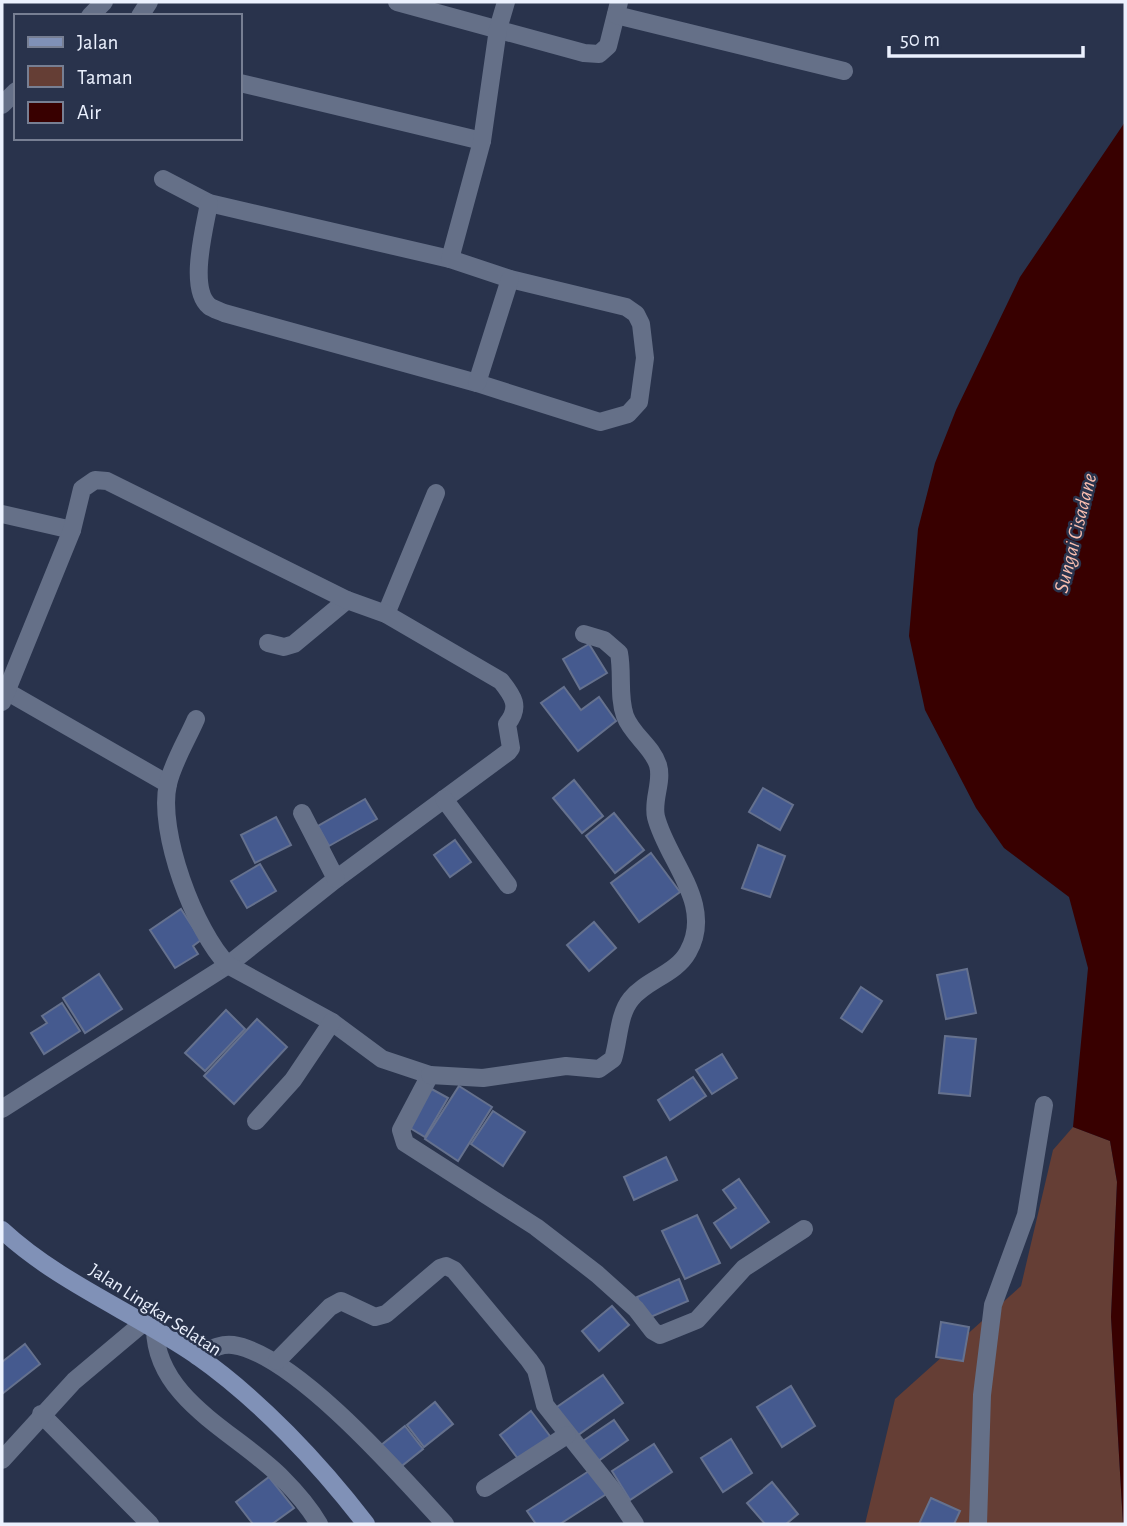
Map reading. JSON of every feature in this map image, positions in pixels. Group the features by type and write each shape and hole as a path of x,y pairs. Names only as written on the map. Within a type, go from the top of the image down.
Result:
{"main road":[{"name":"Jalan Lingkar Selatan","path":"2,1230 31,1254 197,1356 284,1429 366,1524"}],"street":[{"path":"397,2 599,54 608,46 617,8 844,71"},
{"path":"450,259 482,141 498,29 506,2"},
{"path":"242,83 482,141"},
{"path":"163,179 209,203 450,259 510,279 626,307 636,314 641,324 645,358 639,402 628,414 600,422 477,383 224,313 208,305 201,292 198,273 209,203"},
{"path":"477,383 510,279"},
{"path":"2,1109 228,965 336,879 508,752 511,744 507,724 516,714 512,695 500,681 386,614 347,600 107,481 94,480 82,489 72,530 4,696 168,784"},
{"path":"386,614 436,493"},
{"path":"2,514 72,530"},
{"path":"268,643 284,647 294,644 347,600"},
{"path":"196,719 168,784 167,810 176,863 200,925 215,952 228,965 332,1022 382,1059 430,1075 483,1078 566,1066 599,1069 612,1059 624,1012 632,998 676,966 688,952 696,927 693,898 661,834 655,813 660,778 658,764 626,718 622,702 619,653 604,640 584,634"},
{"path":"444,799 508,885"},
{"path":"302,813 336,879"},
{"path":"256,1121 293,1080 332,1022"},
{"path":"430,1075 401,1130 405,1143 536,1227 597,1274 636,1309 653,1332 660,1335 697,1320 744,1268 804,1228"},
{"path":"978,1524 982,1395 993,1305 1026,1215 1044,1105"},
{"path":"277,1361 330,1307 341,1301 375,1317 386,1314 440,1268 446,1266 454,1270 529,1360 536,1370 545,1405 566,1435 611,1488 635,1524"},
{"path":"2,1460 41,1414 74,1381 149,1326 155,1348 170,1379 184,1396 281,1477 319,1524"},
{"path":"197,1356 222,1345 234,1345 277,1361 361,1433 445,1524"},
{"path":"41,1414 150,1524"},
{"path":"485,1488 566,1435"}],"green space":[{"path":"1073,1127 1110,1141 1117,1182 1111,1317 1123,1524 865,1524 895,1399 1021,1286 1053,1150"}],"water":[{"name":"Sungai Cisadane","path":"1125,122 1123,1524 1111,1317 1117,1182 1110,1141 1073,1127 1088,968 1069,897 1004,848 976,808 925,710 909,636 918,529 935,463 956,410 1020,277"}],"building":[{"path":"589,644 607,673 580,689 563,659"},
{"path":"564,687 581,710 599,697 616,721 578,751 541,703"},
{"path":"574,780 603,816 582,833 553,798"},
{"path":"763,788 793,805 780,830 749,812"},
{"path":"365,799 377,819 329,846 318,826"},
{"path":"614,813 644,850 615,873 586,836"},
{"path":"276,817 291,845 255,863 241,835"},
{"path":"455,840 471,862 450,877 434,855"},
{"path":"758,845 785,856 770,897 742,888"},
{"path":"651,853 680,892 639,922 611,883"},
{"path":"260,864 276,891 247,908 231,881"},
{"path":"181,909 201,940 193,946 198,954 175,968 150,930"},
{"path":"594,922 616,948 589,971 567,945"},
{"path":"967,969 976,1013 946,1019 937,975"},
{"path":"99,974 122,1009 85,1033 63,998"},
{"path":"861,987 882,1001 862,1032 841,1018"},
{"path":"62,1003 80,1031 44,1054 31,1033 47,1023 42,1016"},
{"path":"226,1010 245,1029 205,1071 185,1053"},
{"path":"257,1019 287,1047 234,1104 204,1076"},
{"path":"945,1036 976,1039 970,1096 939,1093"},
{"path":"722,1054 737,1078 712,1094 696,1070"},
{"path":"693,1077 706,1096 670,1120 658,1100"},
{"path":"459,1086 492,1107 458,1161 425,1139"},
{"path":"428,1087 448,1098 425,1137 405,1125"},
{"path":"493,1111 525,1132 503,1166 471,1144"},
{"path":"666,1157 677,1180 634,1200 624,1177"},
{"path":"739,1179 769,1222 731,1248 714,1223 736,1208 723,1190"},
{"path":"697,1215 720,1263 685,1279 662,1231"},
{"path":"679,1279 688,1301 646,1319 637,1297"},
{"path":"612,1306 629,1325 599,1351 582,1331"},
{"path":"941,1322 969,1327 963,1361 936,1357"},
{"path":"25,1344 40,1364 2,1394 2,1362"},
{"path":"603,1375 623,1403 574,1438 554,1409"},
{"path":"791,1386 815,1426 782,1447 757,1407"},
{"path":"435,1402 453,1424 424,1447 407,1425"},
{"path":"531,1411 553,1440 522,1464 500,1435"},
{"path":"614,1420 628,1440 594,1464 580,1443"},
{"path":"405,1426 423,1449 398,1469 380,1446"},
{"path":"731,1439 752,1473 723,1492 701,1458"},
{"path":"654,1444 672,1472 630,1500 612,1471"},
{"path":"592,1469 608,1493 560,1524 536,1524 527,1511"},
{"path":"269,1477 294,1508 272,1524 253,1524 236,1502"},
{"path":"772,1482 798,1514 786,1524 765,1524 747,1503"},
{"path":"931,1498 960,1511 954,1524 919,1524"}]}
